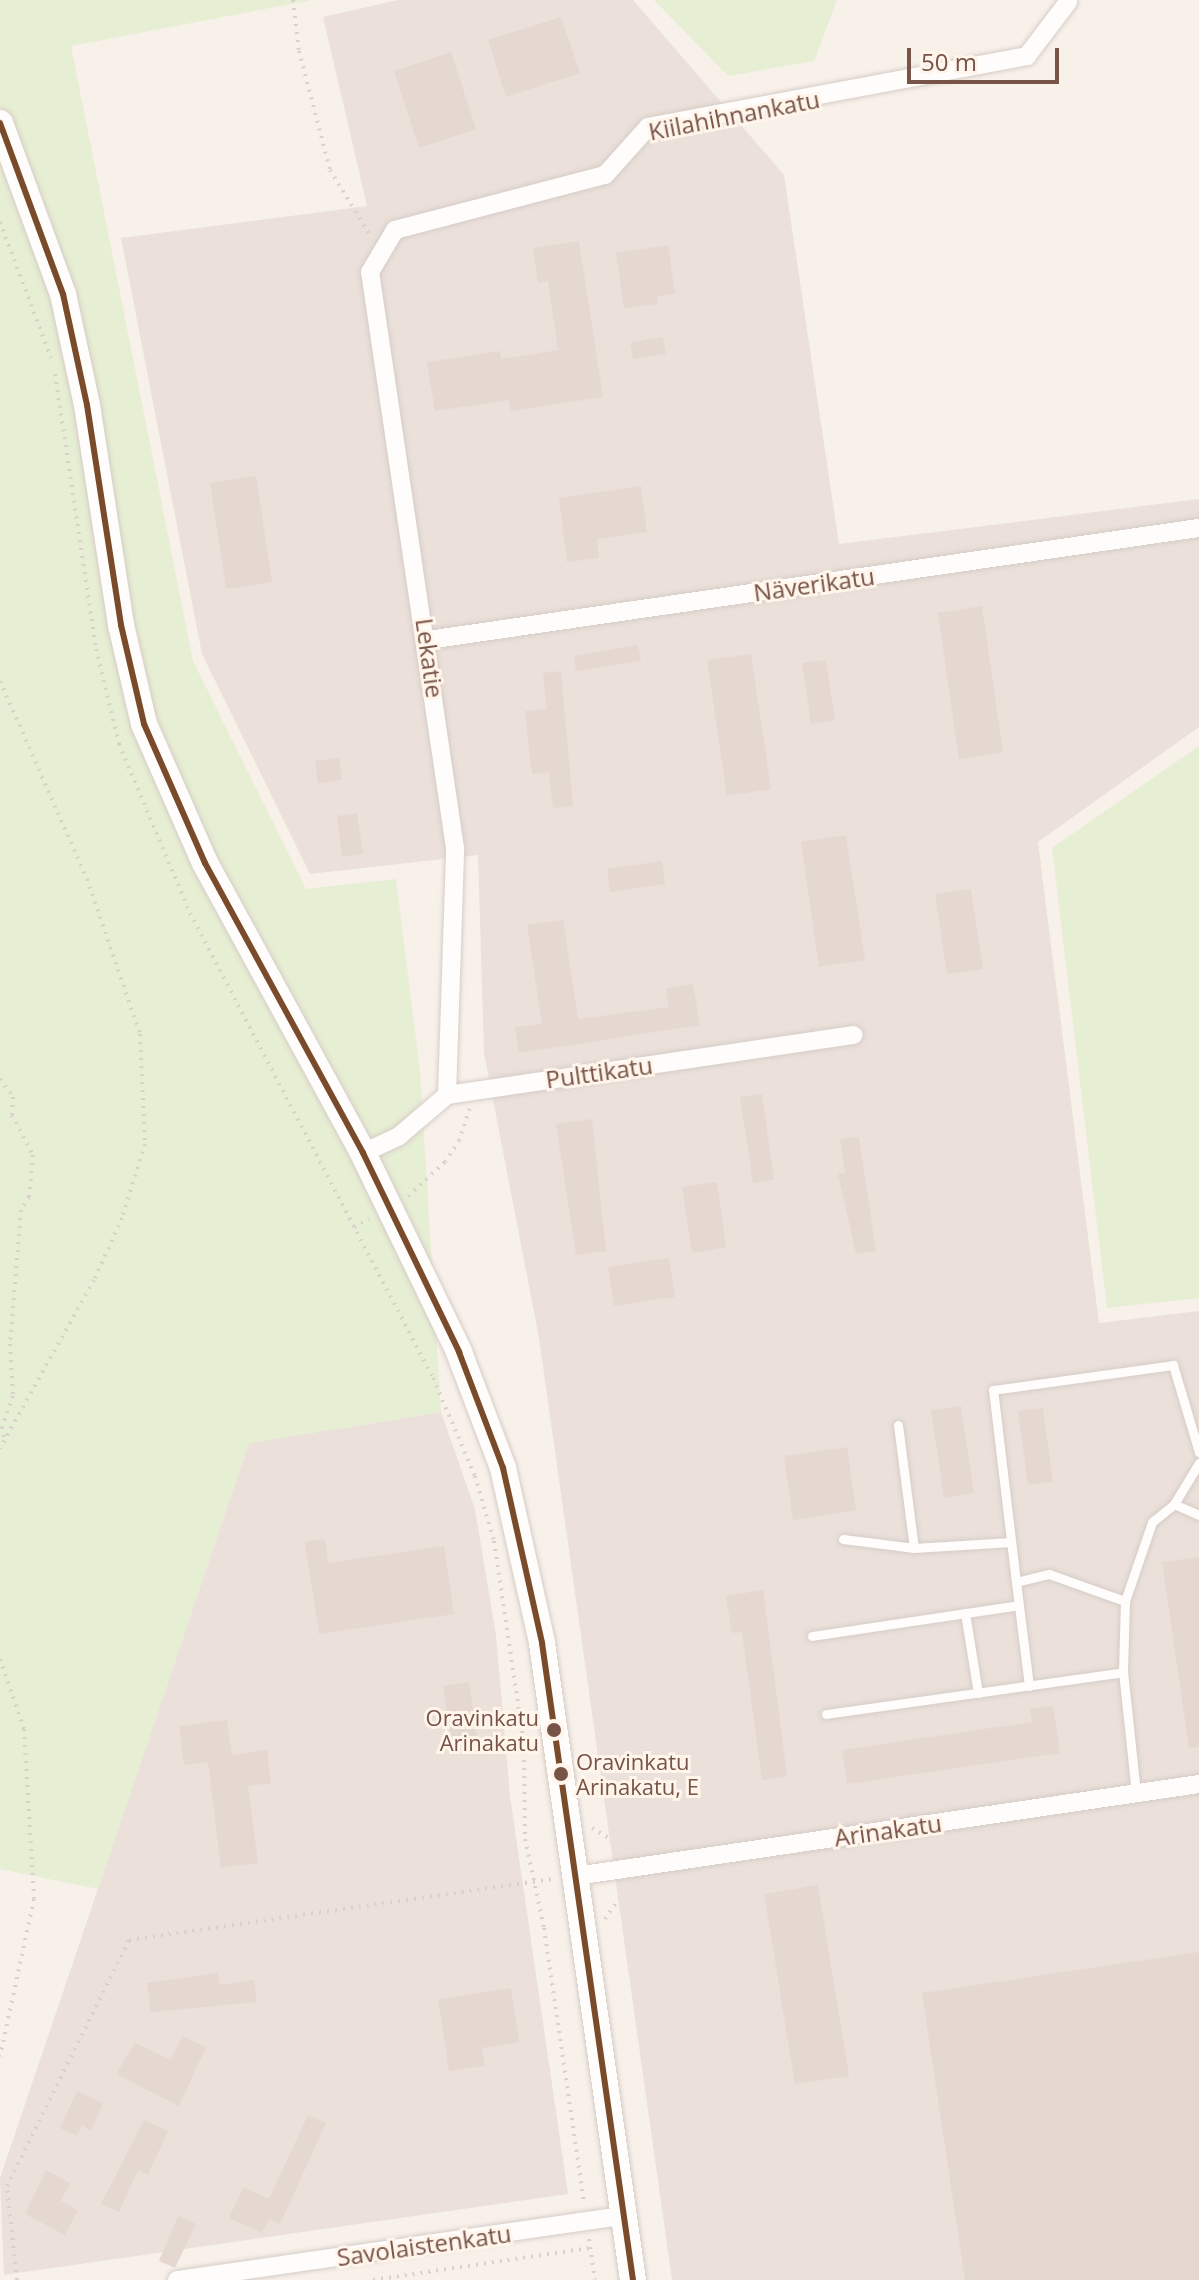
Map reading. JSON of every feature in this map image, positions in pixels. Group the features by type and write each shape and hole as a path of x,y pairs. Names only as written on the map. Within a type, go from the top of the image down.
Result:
{"street":[{"name":"Kiilahihnankatu","path":"395,230 605,175 648,127 1027,56 1068,2"},
{"path":"0,123 63,294 87,405 121,625 144,724 205,863 390,1208 459,1352 503,1468 542,1643 633,2280"},
{"name":"Lekatie","path":"395,230 370,272 428,640 455,848 447,1095"},
{"name":"Näverikatu","path":"428,640 1199,528"},
{"name":"Pulttikatu","path":"447,1095 854,1035"},
{"path":"363,1153 399,1136 447,1095"},
{"name":"Arinakatu","path":"576,1876 1199,1784"},
{"name":"Savolaistenkatu","path":"177,2280 623,2216"}],"lane":[{"path":"1029,1686 993,1390 1173,1365 1199,1452"},
{"path":"898,1425 914,1548"},
{"path":"1136,1793 1123,1672 1125,1601 1152,1522 1174,1504 1199,1463"},
{"path":"1174,1504 1199,1515"},
{"path":"843,1539 914,1548 1011,1542"},
{"path":"1016,1582 1049,1574 1125,1601"},
{"path":"812,1636 1019,1605"},
{"path":"965,1613 978,1693"},
{"path":"826,1714 1123,1672"}],"path":[{"path":"293,0 299,51 330,170 362,229 383,250"},
{"path":"0,222 53,363 96,649 119,744 190,913 433,1378 475,1476 494,1541 524,1744 521,1796 595,2280"},
{"path":"0,681 87,879 140,1034 145,1144 122,1218 94,1280 0,1448"},
{"path":"0,1079 13,1097 12,1115 33,1155 29,1197 21,1210 10,1344 13,1396 2,1427 5,1440"},
{"path":"354,1227 390,1208 429,1180 459,1141 470,1091"},
{"path":"0,1659 24,1729 34,1899 0,2056"},
{"path":"592,1829 610,1839"},
{"path":"17,2280 7,2186 129,1940 576,1876"},
{"path":"605,1919 617,1901"},
{"path":"373,2280 590,2248"}],"shaded area":[{"path":"398,0 633,0 784,175 839,544 1199,499 1199,727 1038,842 1099,1323 1199,1311 1199,2280 672,2280 539,1338 484,1053 478,855 310,874 202,654 121,238 367,206 323,17"},
{"path":"441,1412 475,1509 496,1635 510,1796 568,2194 4,2275 0,2178 249,1443"}],"green space":[{"path":"0,0 312,0 71,46 193,661 306,889 396,879 420,1071 441,1412 249,1443 98,1889 0,1869"},
{"path":"654,0 837,0 814,61 728,76"},
{"path":"1199,746 1199,1298 1107,1308 1052,848"}],"building":[{"path":"561,17 580,73 506,97 488,40"},
{"path":"451,52 476,129 419,148 394,71"},
{"path":"579,241 603,397 511,411 509,400 435,411 427,362 500,351 501,359 558,350 548,281 538,283 533,248"},
{"path":"668,245 675,294 657,296 658,304 624,308 616,253"},
{"path":"663,337 666,354 633,359 630,343"},
{"path":"256,476 272,582 226,589 210,483"},
{"path":"641,486 647,532 597,539 599,558 567,562 559,498"},
{"path":"982,606 1003,752 959,759 938,613"},
{"path":"638,645 641,661 576,671 574,656"},
{"path":"751,654 771,789 727,796 707,660"},
{"path":"826,660 835,720 811,724 802,663"},
{"path":"561,671 573,806 553,808 549,772 532,774 525,711 547,709 543,673"},
{"path":"339,758 342,780 318,783 315,761"},
{"path":"357,813 363,854 342,857 337,816"},
{"path":"846,835 865,960 819,967 801,842"},
{"path":"662,861 665,884 610,892 607,869"},
{"path":"971,889 983,969 947,974 935,894"},
{"path":"563,920 578,1019 669,1007 666,988 693,984 700,1025 519,1053 515,1027 542,1024 527,925"},
{"path":"762,1094 774,1180 753,1183 740,1097"},
{"path":"592,1119 606,1251 576,1255 556,1124"},
{"path":"859,1137 876,1251 856,1254 838,1174 845,1173 840,1139"},
{"path":"717,1182 726,1247 692,1253 682,1187"},
{"path":"669,1258 675,1297 614,1306 608,1267"},
{"path":"961,1406 974,1493 944,1498 931,1410"},
{"path":"1043,1408 1053,1482 1028,1485 1018,1411"},
{"path":"847,1447 856,1510 793,1520 784,1456"},
{"path":"325,1539 328,1563 444,1546 454,1614 319,1634 305,1542"},
{"path":"1199,1557 1199,1747 1189,1748 1162,1562"},
{"path":"763,1590 787,1776 762,1780 742,1632 732,1633 726,1596"},
{"path":"469,1682 477,1736 451,1740 443,1686"},
{"path":"1053,1706 1060,1753 847,1784 842,1750 1032,1722 1030,1709"},
{"path":"227,1720 232,1755 267,1750 271,1783 248,1786 258,1863 221,1868 208,1762 184,1765 179,1726"},
{"path":"818,1885 849,2076 795,2084 764,1894"},
{"path":"1199,1952 1199,2280 965,2280 922,1993"},
{"path":"218,1973 220,1985 254,1980 257,2002 151,2012 147,1983"},
{"path":"511,1988 519,2042 482,2048 485,2066 449,2071 438,1999"},
{"path":"182,2036 206,2047 179,2106 116,2074 135,2043 171,2060"},
{"path":"77,2091 103,2103 91,2131 82,2125 77,2136 60,2128"},
{"path":"308,2115 326,2123 280,2224 269,2219 262,2233 229,2218 243,2187 269,2199"},
{"path":"144,2120 168,2131 148,2175 138,2170 119,2212 101,2204"},
{"path":"46,2170 70,2183 61,2201 78,2210 65,2235 25,2214"},
{"path":"178,2216 196,2224 175,2268 159,2261"}],"transit line":[{"path":"0,123 63,294 87,405 121,625 144,724 205,863 363,1153 459,1352 503,1468 542,1643 633,2280"}],"place":[{"name":"Oravinkatu Arinakatu","path":"554,1730"},
{"name":"Oravinkatu Arinakatu, E","path":"561,1774"}]}
